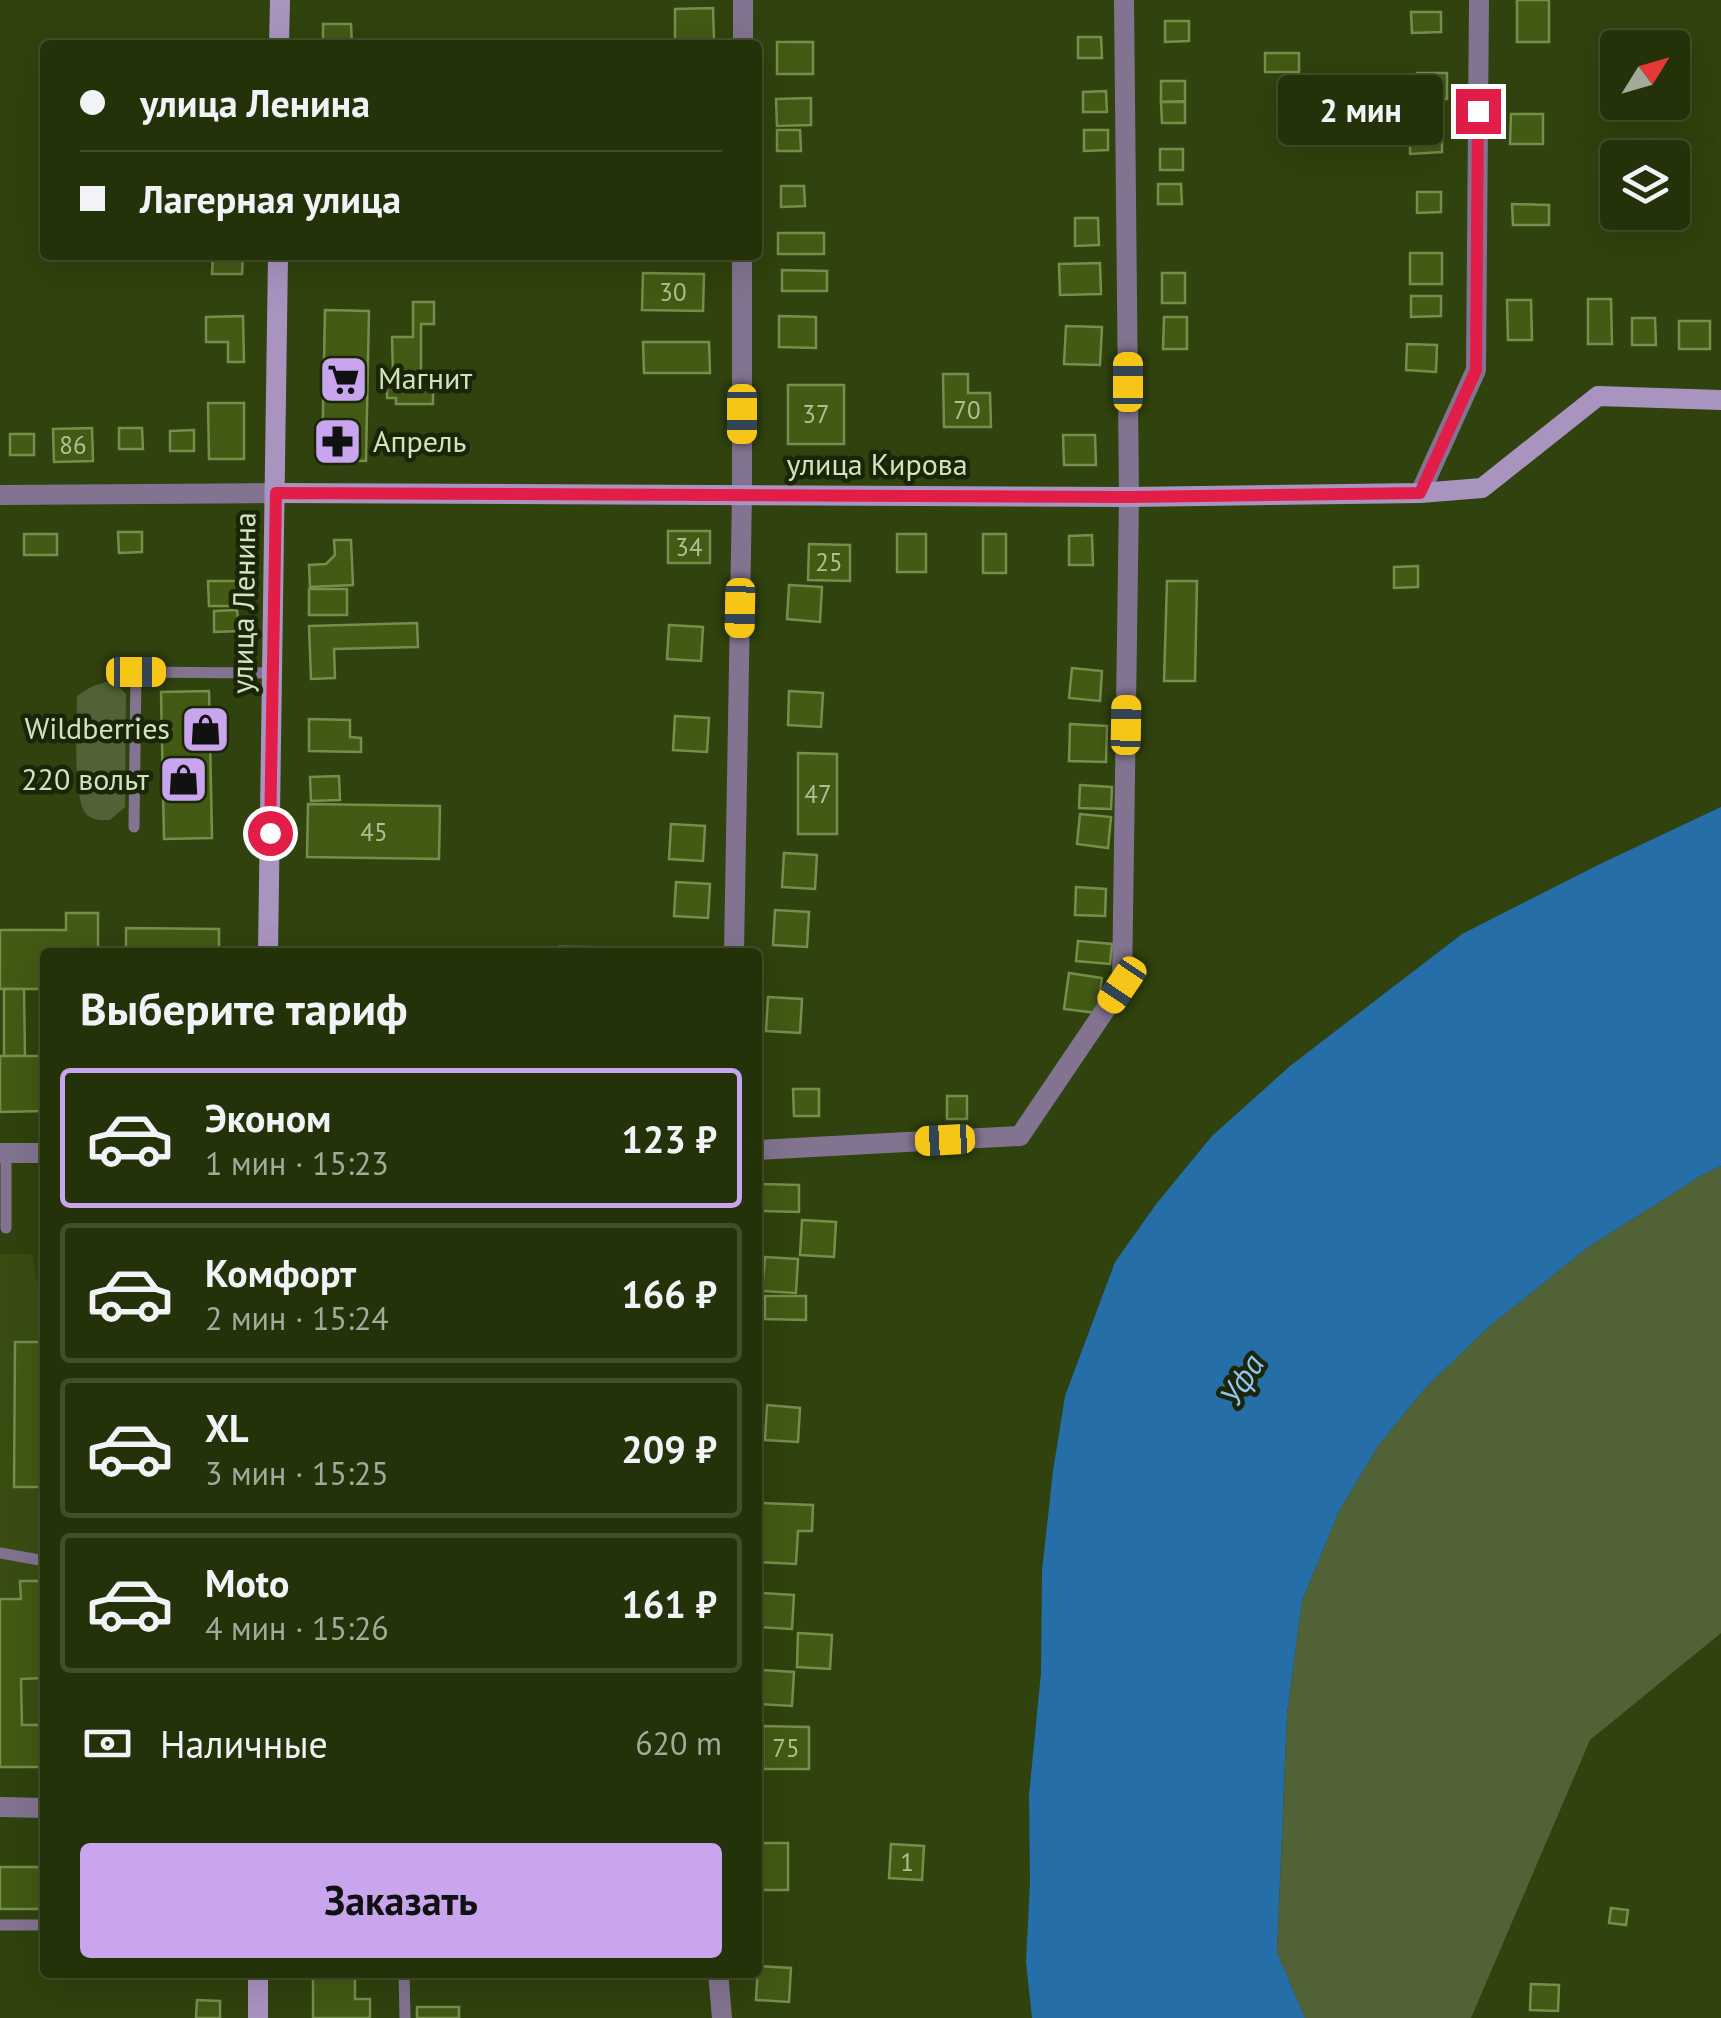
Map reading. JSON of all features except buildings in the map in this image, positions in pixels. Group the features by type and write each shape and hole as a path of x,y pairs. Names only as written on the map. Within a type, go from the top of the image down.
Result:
{"street":[{"path":"280,0 280,40"},
{"path":"743,0 743,40"},
{"path":"762,1150 1020,1136 1122,985 1129,497 1124,0"},
{"path":"1420,493 1476,370 1480,0"},
{"name":"улица Ленина","path":"268,948 278,260"},
{"path":"734,948 742,260"},
{"name":"улица Кирова","path":"0,495 1129,497 1420,493 1482,488 1598,396 1721,400"},
{"path":"3,1153 40,1153"},
{"path":"0,1808 40,1808"},
{"path":"258,1978 258,2018"},
{"path":"719,1978 722,2018"}],"lane":[{"path":"134,827 136,672 273,674"},
{"path":"3,1153 6,1228"},
{"path":"0,1553 40,1561"},
{"path":"0,1924 40,1925"},
{"path":"404,1978 404,2018"}],"shaded area":[{"path":"106,682 117,685 126,694 125,807 110,820 101,820 87,815 79,794 77,696"},
{"path":"1721,1166 1721,1633 1590,1740 1471,2018 1305,2018 1277,1952 1287,1714 1302,1601 1339,1511 1378,1446 1427,1386 1490,1326 1587,1248"},
{"path":"0,1254 32,1254 40,1283 40,1767 0,1767"}],"water":[{"name":"Уфа","path":"1721,807 1721,1166 1587,1248 1490,1326 1427,1386 1378,1446 1339,1511 1302,1601 1287,1714 1277,1952 1305,2018 1032,2018 1026,1962 1029,1795 1041,1673 1042,1571 1065,1396 1115,1262 1212,1136 1290,1066 1462,934"}],"place":[{"name":"Магнит","path":"343,379"},
{"name":"Апрель","path":"338,442"},
{"name":"Wildberries","path":"205,729"},
{"name":"220 вольт","path":"184,780"}],"route":[{"path":"270,833 276,493 1129,497 1420,493 1476,370 1478,111"}]}
